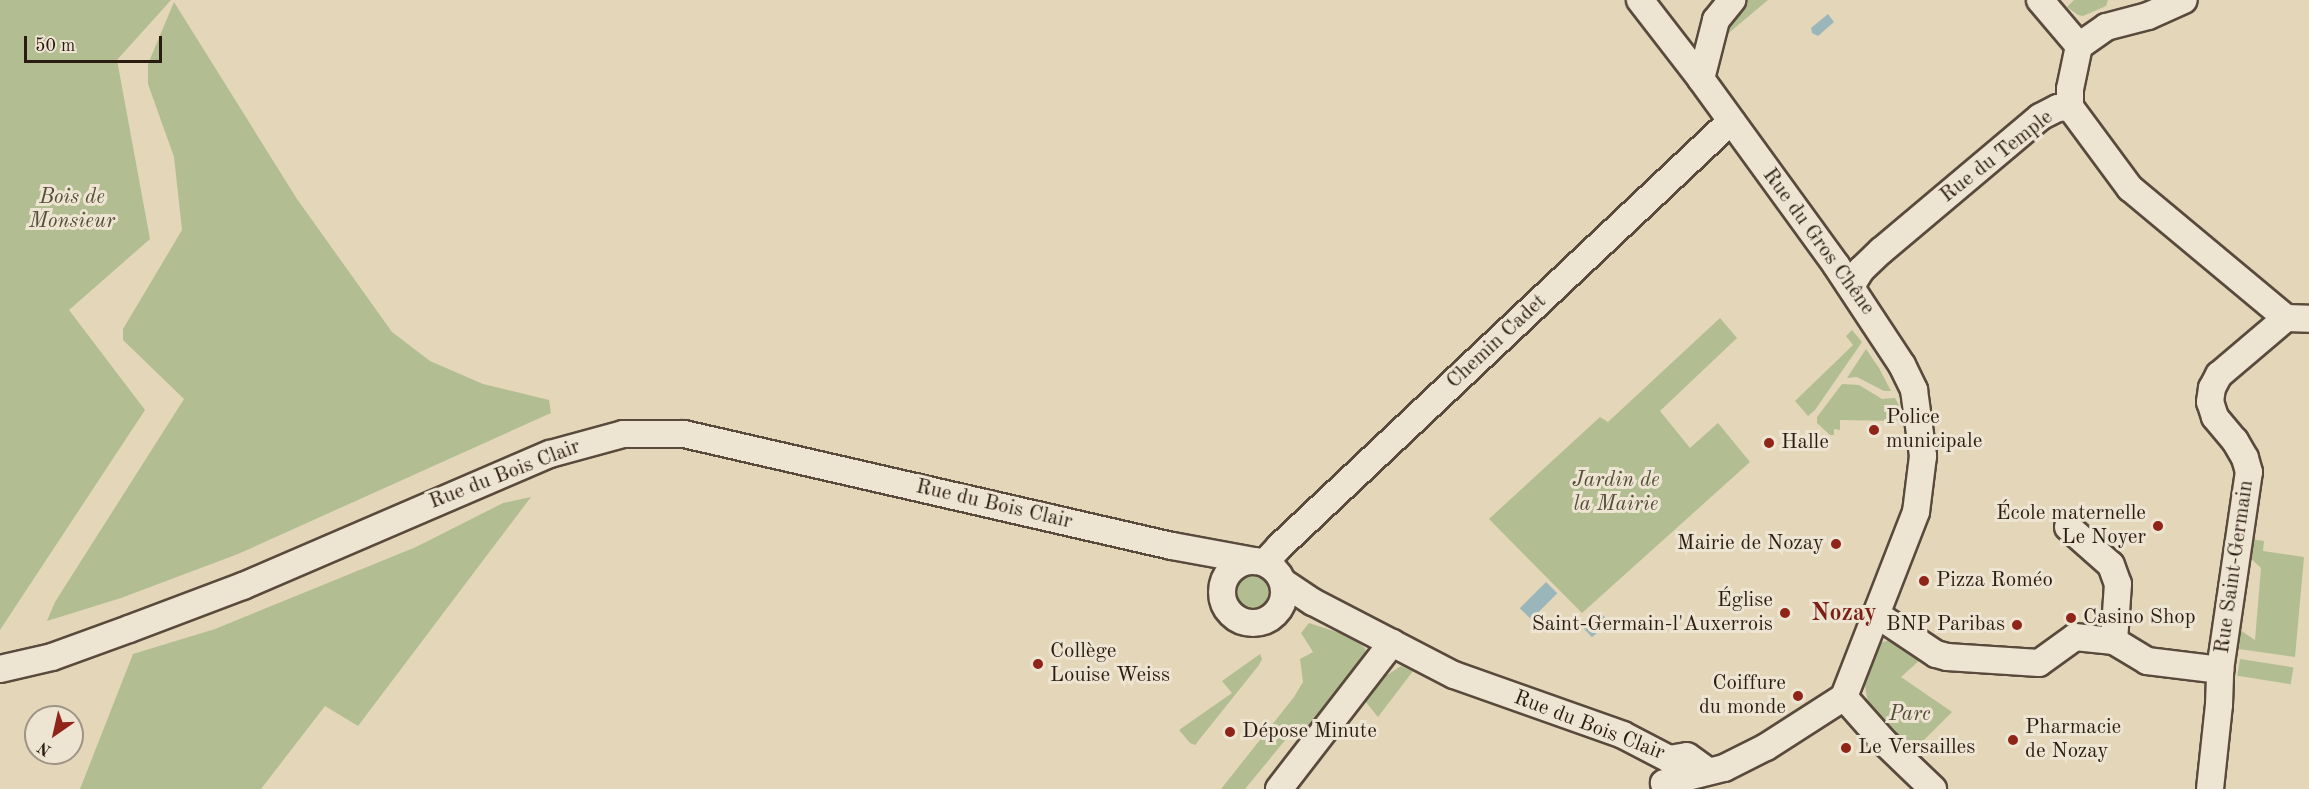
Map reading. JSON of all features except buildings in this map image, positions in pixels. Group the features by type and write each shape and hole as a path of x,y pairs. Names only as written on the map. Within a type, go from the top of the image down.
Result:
{"street":[{"name":"Rue du Gros Chêne","path":"1640,0 1701,79 1851,286 1902,365 1914,390 1923,456 1916,512 1876,614"},
{"path":"1701,79 1716,20 1732,0"},
{"path":"2040,0 2079,46 2106,27 2148,16 2184,0"},
{"name":"Rue du Temple","path":"1851,286 1861,270 1881,251 2040,117 2051,110 2070,107 2070,89 2079,46"},
{"path":"2070,107 2130,188 2261,294 2298,319"},
{"name":"Chemin Cadet","path":"1271,579 1271,556 1279,547 1731,122"},
{"name":"Rue Saint-Germain","path":"2210,789 2219,705 2220,667 2249,472 2245,458 2235,441 2215,417 2210,402 2212,388 2219,375 2298,319"},
{"name":"Rue du Bois Clair","path":"0,669 51,657 243,586 550,454 623,434 684,434 1172,546 1271,579 1454,675 1623,735 1664,777"},
{"path":"2068,527 2111,566 2118,584 2115,641"},
{"name":"Rue du Bois Clair","path":"1172,546 1202,562 1224,581"},
{"path":"1236,567 1271,579 1265,620 1246,622 1238,618 1226,605 1223,597 1224,581 1236,567"},
{"path":"1664,777 1724,768 1766,747 1844,697 1876,614 1936,654 1947,657 2039,663 2075,637 2115,641 2147,661 2220,667"},
{"path":"1279,789 1392,643"},
{"path":"1844,697 1882,740 1933,789"}],"green space":[{"name":"Bois de Monsieur","path":"0,0 171,0 117,60 150,239 69,310 145,410 0,630"},
{"path":"1743,0 1768,0 1718,42 1720,37"},
{"path":"2074,0 2108,0 2106,6 2083,16 2067,7"},
{"path":"174,2 297,199 392,332 430,361 483,384 549,400 551,413 238,554 121,598 47,621 55,602 184,399 123,340 123,329 182,230 174,157 148,84 148,64"},
{"name":"Jardin de la Mairie","path":"1720,318 1737,338 1660,411 1690,448 1718,423 1750,462 1582,613 1489,519 1600,417 1608,422"},
{"path":"1852,330 1862,342 1815,410 1808,416 1795,401 1853,345 1846,336"},
{"path":"1866,349 1891,391 1884,391 1857,377 1847,378"},
{"path":"1842,384 1859,385 1882,399 1895,398 1901,410 1902,421 1840,420 1840,430 1834,429 1834,435 1830,435 1817,423 1817,417"},
{"path":"531,497 358,726 325,706 261,789 80,789 133,654 215,629 416,547 503,503"},
{"path":"2250,539 2264,541 2263,551 2304,557 2295,657 2239,649 2240,630 2255,640 2261,568 2248,556"},
{"path":"1253,571 1267,577 1273,591 1267,605 1253,611 1239,605 1233,591 1239,577"},
{"path":"1309,623 1349,636 1365,648 1367,659 1303,743 1291,733 1245,789 1221,789 1294,697 1303,682 1300,659 1313,652 1301,633"},
{"name":"Parc","path":"1894,639 1922,658 1901,677 1952,712 1911,753 1888,733 1868,703 1864,681 1879,643"},
{"path":"1260,654 1262,659 1259,665 1195,745 1190,743 1179,730 1232,693 1222,681"},
{"path":"2240,659 2293,667 2291,684 2237,676"},
{"path":"1401,666 1413,671 1378,717 1365,701 1381,679"}],"water":[{"path":"1828,14 1834,22 1818,36 1812,33 1811,28"},
{"path":"1546,582 1557,593 1531,619 1520,608"},
{"path":"1601,613 1609,622 1592,637 1584,628"}],"place":[{"name":"Police municipale","path":"1874,430"},
{"name":"Halle","path":"1769,443"},
{"name":"École maternelle Le Noyer","path":"2158,526"},
{"name":"Mairie de Nozay","path":"1836,544"},
{"name":"Pizza Roméo","path":"1924,581"},
{"name":"Église Saint-Germain-l'Auxerrois","path":"1785,613"},
{"name":"Casino Shop","path":"2071,618"},
{"name":"BNP Paribas","path":"2017,625"},
{"name":"Collège Louise Weiss","path":"1038,664"},
{"name":"Coiffure du monde","path":"1798,696"},
{"name":"Dépose Minute","path":"1230,732"},
{"name":"Pharmacie de Nozay","path":"2013,740"},
{"name":"Le Versailles","path":"1846,748"}],"district":[{"name":"Nozay","path":"1844,615"}]}
